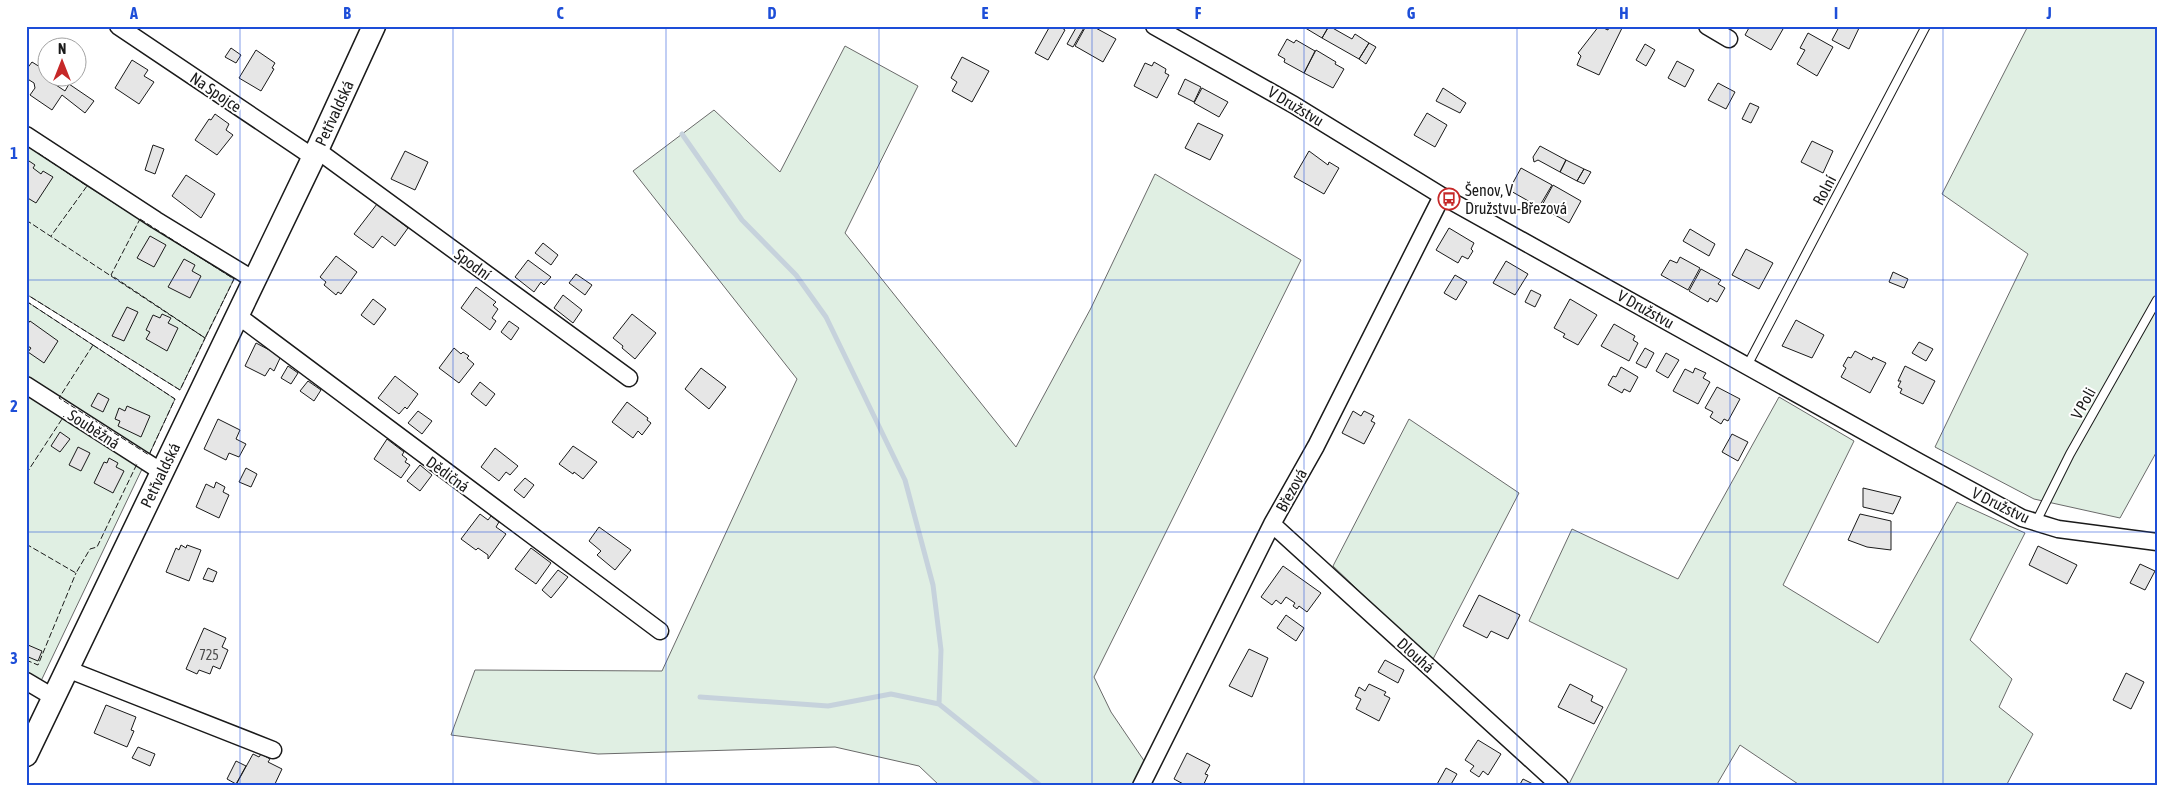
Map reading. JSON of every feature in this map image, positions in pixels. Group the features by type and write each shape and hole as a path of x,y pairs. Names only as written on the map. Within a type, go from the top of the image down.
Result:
{"main road":[{"name":"Petřvaldská","path":"26,755 374,26"}],"street":[{"name":"Na Spojce","path":"118,26 315,153"},
{"name":"V Družstvu","path":"1154,26 1294,105 1442,196 1936,472 2022,518 2058,529 2157,542"},
{"path":"1707,26 1729,39"},
{"path":"26,135 156,220 254,280"},
{"name":"Spodní","path":"315,153 629,378"},
{"name":"Březová","path":"1142,786 1272,524 1316,446 1442,196"},
{"name":"Dědičná","path":"237,316 660,631"},
{"name":"Souběžná","path":"26,385 162,472"},
{"name":"Dlouhá","path":"1272,524 1560,786"},
{"path":"66,669 273,750"},
{"path":"26,681 53,696"}],"lane":[{"name":"Rolní","path":"1747,366 1926,26"},
{"name":"V Poli","path":"2036,522 2070,454 2157,300"}],"green space":[{"path":"2028,26 2157,26 2157,451 2120,518 2034,499 1935,447 2028,254 1942,194"},
{"path":"845,46 918,86 845,233 1016,447 1091,308 1155,174 1301,260 1094,677 1111,712 1147,765 1137,786 940,786 919,766 835,747 598,754 451,735 475,670 662,671 797,379 633,171 714,110 780,172"},
{"path":"26,144 87,186 234,279 180,390 26,294"},
{"path":"26,301 175,399 149,455 26,377"},
{"path":"26,392 143,467 41,681 26,672"},
{"path":"1779,397 1854,441 1783,585 1878,643 1957,502 2025,533 1970,640 2012,679 1999,707 2033,734 2006,786 1801,786 1740,745 1716,786 1569,784 1627,669 1529,621 1572,529 1678,579"},
{"path":"1409,419 1519,493 1432,661 1333,566"}],"building":[{"path":"1050,26 1059,26 1065,30 1048,60 1035,53"},
{"path":"1077,26 1085,26 1073,47 1067,44"},
{"path":"1086,26 1092,26 1116,39 1103,62 1075,46"},
{"path":"1302,26 1329,26 1322,38"},
{"path":"1329,26 1352,39 1355,34 1369,43 1359,59 1322,38"},
{"path":"1599,26 1608,30 1609,26 1623,26 1599,75 1577,65 1581,56 1578,53"},
{"path":"1750,26 1778,26 1783,29 1771,50 1745,35"},
{"path":"1837,26 1860,26 1849,49 1832,40 1839,27"},
{"path":"1808,33 1833,47 1817,76 1797,64 1805,50 1800,48"},
{"path":"1287,39 1294,43 1296,40 1315,51 1304,73 1284,62 1285,59 1278,55"},
{"path":"1369,43 1376,47 1366,64 1359,59"},
{"path":"1645,44 1655,50 1646,66 1636,60"},
{"path":"231,48 241,55 236,63 225,57"},
{"path":"256,50 275,63 272,68 274,69 261,91 239,78"},
{"path":"1316,50 1344,69 1333,88 1304,73"},
{"path":"962,57 989,71 972,102 952,91 957,82 951,78"},
{"path":"132,60 148,70 144,76 154,82 139,104 115,88"},
{"path":"1677,61 1694,70 1685,87 1668,78"},
{"path":"32,62 38,66 38,88 60,88 65,91 67,88 75,88 94,101 85,113 62,95 52,110 30,95 35,88 34,83 26,78 26,70"},
{"path":"1154,62 1166,69 1165,73 1169,75 1157,98 1134,86 1145,63 1152,66"},
{"path":"1185,79 1201,87 1194,102 1178,94"},
{"path":"1718,83 1735,92 1726,109 1708,100"},
{"path":"1202,88 1228,102 1219,117 1194,103"},
{"path":"1443,88 1466,103 1460,113 1436,101"},
{"path":"1750,103 1759,107 1751,123 1742,119"},
{"path":"1427,113 1447,125 1435,147 1414,135"},
{"path":"215,114 229,124 226,130 233,135 217,155 195,140 209,119 211,120"},
{"path":"1198,123 1223,135 1210,160 1185,148"},
{"path":"1812,141 1833,151 1823,173 1801,162"},
{"path":"153,145 164,149 155,174 145,170"},
{"path":"1540,146 1566,160 1560,172 1538,160 1534,162 1533,157"},
{"path":"405,151 428,162 415,190 391,179"},
{"path":"1309,151 1328,165 1329,162 1339,168 1324,194 1294,177"},
{"path":"26,159 35,165 33,168 41,174 43,171 53,177 36,203 26,197"},
{"path":"1566,160 1584,169 1577,181 1560,172"},
{"path":"1521,168 1552,185 1539,207 1509,190"},
{"path":"1584,169 1591,172 1584,184 1577,181"},
{"path":"186,175 215,194 201,218 172,196"},
{"path":"1553,185 1581,201 1569,223 1541,207"},
{"path":"377,204 408,228 395,246 382,236 373,248 354,234"},
{"path":"1449,228 1474,243 1471,249 1473,251 1468,259 1462,256 1458,263 1436,250"},
{"path":"1690,229 1715,244 1709,256 1683,241"},
{"path":"150,236 166,245 154,267 137,258"},
{"path":"543,243 558,255 551,265 535,253"},
{"path":"1746,249 1773,263 1759,289 1732,275"},
{"path":"336,256 357,272 341,294 338,292 336,295 324,285 326,282 320,277"},
{"path":"1680,257 1700,268 1688,290 1661,275 1670,260 1677,263"},
{"path":"184,259 195,265 192,271 201,276 190,298 168,287"},
{"path":"528,260 551,277 544,285 541,282 534,292 515,277"},
{"path":"1506,261 1528,274 1515,295 1493,283"},
{"path":"1701,269 1721,280 1718,284 1725,288 1717,302 1710,298 1708,302 1689,291"},
{"path":"1893,272 1908,279 1904,288 1889,282"},
{"path":"576,274 592,285 585,295 569,283"},
{"path":"1455,275 1467,282 1456,300 1444,293"},
{"path":"476,287 496,302 493,305 498,309 492,318 496,321 490,330 461,308"},
{"path":"1531,290 1541,295 1535,307 1525,302"},
{"path":"563,295 582,310 573,323 554,308"},
{"path":"373,299 386,309 374,325 361,315"},
{"path":"1570,299 1597,315 1578,345 1563,337 1565,334 1554,328"},
{"path":"127,307 138,312 124,341 112,336"},
{"path":"162,314 171,318 168,323 178,328 167,351 146,339 150,332 146,330 153,315 160,318"},
{"path":"632,314 656,333 635,359 613,338"},
{"path":"1796,320 1824,335 1812,358 1782,346"},
{"path":"30,321 58,341 44,363 28,352 31,348 26,345 26,326"},
{"path":"509,321 519,328 511,340 501,332"},
{"path":"1614,324 1635,336 1633,340 1638,343 1629,361 1601,346"},
{"path":"1919,342 1933,349 1926,361 1912,353"},
{"path":"256,343 281,356 274,371 270,368 265,376 245,366"},
{"path":"454,348 461,354 463,352 469,356 467,358 474,364 459,383 439,368"},
{"path":"1645,348 1654,353 1646,368 1636,363"},
{"path":"1855,351 1872,360 1873,357 1886,363 1870,393 1841,377 1846,368 1843,366 1848,357 1851,358"},
{"path":"1666,353 1679,360 1668,378 1656,371"},
{"path":"288,366 298,373 291,384 281,378"},
{"path":"1905,366 1935,381 1923,404 1900,393 1902,389 1898,387 1901,381 1898,381"},
{"path":"1621,367 1638,377 1630,392 1624,389 1622,393 1608,385 1613,376 1616,377"},
{"path":"701,368 726,387 709,409 685,389"},
{"path":"1695,368 1706,373 1703,378 1710,382 1698,404 1673,391 1685,369 1693,373"},
{"path":"395,376 418,394 407,409 405,407 399,414 378,398"},
{"path":"308,381 321,390 314,401 300,391"},
{"path":"480,382 495,394 486,406 471,394"},
{"path":"1717,387 1740,399 1728,421 1724,419 1721,424 1710,417 1713,412 1705,408"},
{"path":"98,393 109,399 103,412 91,406"},
{"path":"627,402 648,418 647,420 651,423 642,435 638,431 633,438 612,422"},
{"path":"127,406 150,416 141,437 118,426 120,421 115,419 119,408 125,411"},
{"path":"418,411 432,421 422,434 408,423"},
{"path":"1353,411 1361,416 1364,411 1374,416 1371,421 1375,423 1364,444 1342,433"},
{"path":"218,419 240,430 236,439 246,444 239,457 229,453 226,460 204,449"},
{"path":"60,432 70,439 60,452 51,446"},
{"path":"1732,434 1748,442 1738,461 1722,452"},
{"path":"387,439 404,452 402,455 407,459 405,462 410,465 401,478 374,459"},
{"path":"573,446 597,462 583,479 559,464"},
{"path":"78,447 90,453 81,471 69,465"},
{"path":"495,448 518,466 510,475 506,472 499,481 481,467"},
{"path":"109,458 118,463 116,467 124,471 113,493 94,483 104,462 107,463"},
{"path":"420,465 432,475 420,491 407,481"},
{"path":"246,468 257,474 251,487 239,482"},
{"path":"525,478 534,485 524,498 514,490"},
{"path":"216,482 225,487 223,492 229,495 219,518 196,507 206,484 214,488"},
{"path":"1863,488 1901,497 1893,514 1863,507"},
{"path":"480,514 488,520 491,516 499,522 496,527 506,534 488,559 488,555 478,548 476,550 461,539"},
{"path":"1860,514 1891,521 1891,550 1867,547 1848,540"},
{"path":"599,527 631,550 615,570 597,555 601,551 589,541"},
{"path":"181,545 186,548 187,545 201,550 189,581 166,572 176,548 179,550"},
{"path":"2038,546 2077,565 2067,584 2029,565"},
{"path":"531,548 551,563 536,584 515,569"},
{"path":"2140,564 2155,571 2145,590 2130,583"},
{"path":"1283,566 1321,593 1307,612 1299,606 1297,609 1293,606 1295,603 1286,597 1281,604 1276,600 1272,605 1261,597"},
{"path":"208,568 217,572 213,582 203,579"},
{"path":"558,570 568,577 551,598 542,590"},
{"path":"1479,595 1520,615 1508,639 1491,631 1487,638 1463,626"},
{"path":"1286,615 1304,628 1296,641 1277,628"},
{"path":"204,628 226,638 222,647 228,650 220,669 213,666 210,674 199,670 197,674 186,669"},
{"path":"28,645 42,651 38,661 26,656"},
{"path":"1249,649 1268,658 1252,697 1229,686"},
{"path":"1385,660 1404,670 1398,683 1378,672"},
{"path":"2126,673 2144,682 2131,709 2113,700"},
{"path":"1369,684 1386,692 1384,695 1390,698 1379,721 1356,709 1361,699 1355,696 1359,687 1365,691"},
{"path":"1570,684 1593,696 1591,701 1603,707 1594,724 1558,707"},
{"path":"106,705 136,717 131,730 134,731 127,747 94,733"},
{"path":"1478,740 1501,754 1488,775 1483,771 1479,777 1470,771 1474,766 1465,760"},
{"path":"138,747 155,754 150,766 132,758"},
{"path":"1187,753 1210,765 1205,774 1208,775 1203,786 1187,786 1174,779"},
{"path":"253,754 259,757 261,754 270,759 268,762 282,769 274,786 243,786 237,783"},
{"path":"236,761 246,766 236,784 227,779"},
{"path":"1446,768 1457,774 1450,786 1436,786"},
{"path":"1523,779 1537,786 1519,786"}],"waterway":[{"path":"682,134 742,220 796,275 826,317 905,480 933,585 941,650 939,704 1041,786"},
{"path":"700,697 828,706 891,694 939,704"}],"fence":[{"path":"38,153 87,186 51,236"},
{"path":"140,219 234,279 205,338 111,275 140,219"},
{"path":"26,220 205,338 180,390 26,294"},
{"path":"26,301 93,345"},
{"path":"93,345 175,399 149,455 59,398 93,345"},
{"path":"26,474 64,416"},
{"path":"26,544 76,573 90,549 97,547 137,464 135,463"},
{"path":"26,660 38,665 76,573"}],"place":[{"name":"Šenov, V Družstvu-Březová","path":"1449,199"}]}
